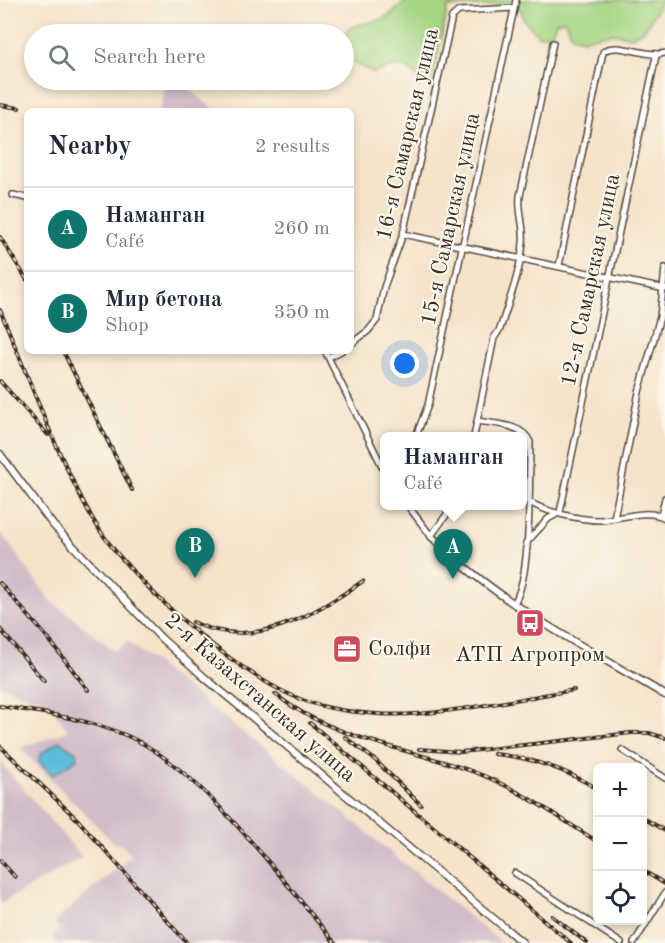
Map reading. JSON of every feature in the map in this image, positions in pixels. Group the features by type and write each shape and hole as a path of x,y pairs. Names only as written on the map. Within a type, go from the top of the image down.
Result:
{"street":[{"name":"15-я Самарская улица","path":"418,432 428,405 516,0"},
{"name":"16-я Самарская улица","path":"354,342 368,331 377,320 384,287 402,234 452,17 459,11 514,8"},
{"path":"475,432 494,338 500,329 521,258 523,234 519,216 520,196 553,43"},
{"path":"559,266 604,50 611,48 656,56 665,53"},
{"name":"12-я Самарская улица","path":"560,512 656,56"},
{"path":"13,195 24,197"},
{"path":"402,234 663,288"},
{"path":"614,518 639,392 660,316 665,268"},
{"path":"326,354 380,460"},
{"path":"328,357 334,354"},
{"path":"477,421 524,432"},
{"path":"514,603 522,586 526,543 530,442 527,434"},
{"name":"2-я Казахстанская улица","path":"0,453 53,525 161,638 204,678 523,943"},
{"path":"528,501 544,511 560,512 585,519 663,517 665,498"},
{"path":"411,510 431,536 459,563 514,603 665,695"},
{"path":"431,536 450,510"},
{"path":"526,543 548,519 560,512"},
{"path":"622,750 665,778"},
{"path":"515,873 621,943"},
{"path":"634,943 665,893"}],"shaded area":[{"path":"163,90 191,90 212,108 160,108"},
{"path":"0,532 50,600 115,651 127,641 303,780 501,943 56,943 51,936 60,929 54,922 131,856 123,846 114,843 20,748 68,731 56,714 57,707 0,685"},
{"path":"0,762 82,857 0,904"}],"green space":[{"path":"407,0 665,0 659,5 645,29 632,37 612,33 583,39 572,36 565,20 556,22 552,33 539,36 524,20 521,10 510,5 448,7 432,81 427,82 421,80 407,68 390,68 373,73 354,63 354,27 384,18"}],"water":[{"path":"59,741 76,752 77,759 53,775 39,761 40,755"}],"railway":[{"path":"0,105 19,108"},
{"path":"0,237 24,275"},
{"path":"0,310 55,444 94,521 110,544 156,595 212,645 241,666 269,684 313,704 377,714 449,711 574,690"},
{"path":"64,354 132,490"},
{"path":"0,381 48,435"},
{"path":"193,622 216,630 238,633 282,626 324,606 363,581"},
{"path":"0,583 47,637 88,690"},
{"path":"0,629 44,681"},
{"path":"275,694 297,710 345,732 449,763 506,786 593,839"},
{"path":"0,706 94,724 125,735 153,750 210,797 265,858 335,943"},
{"path":"310,723 571,943"},
{"path":"419,749 461,752 631,733 649,733 665,738"},
{"path":"345,737 375,760 421,805"},
{"path":"0,746 78,820 187,943"},
{"path":"494,754 521,758 548,766 593,786"},
{"path":"647,820 665,831"},
{"path":"0,860 15,877"},
{"path":"644,871 665,884"},
{"path":"552,916 587,943"}],"place":[{"name":"Мир бетона","path":"195,578"},
{"name":"Наманган","path":"453,579"},
{"name":"АТП Агропром","path":"530,623"},
{"name":"Солфи","path":"347,649"}]}
